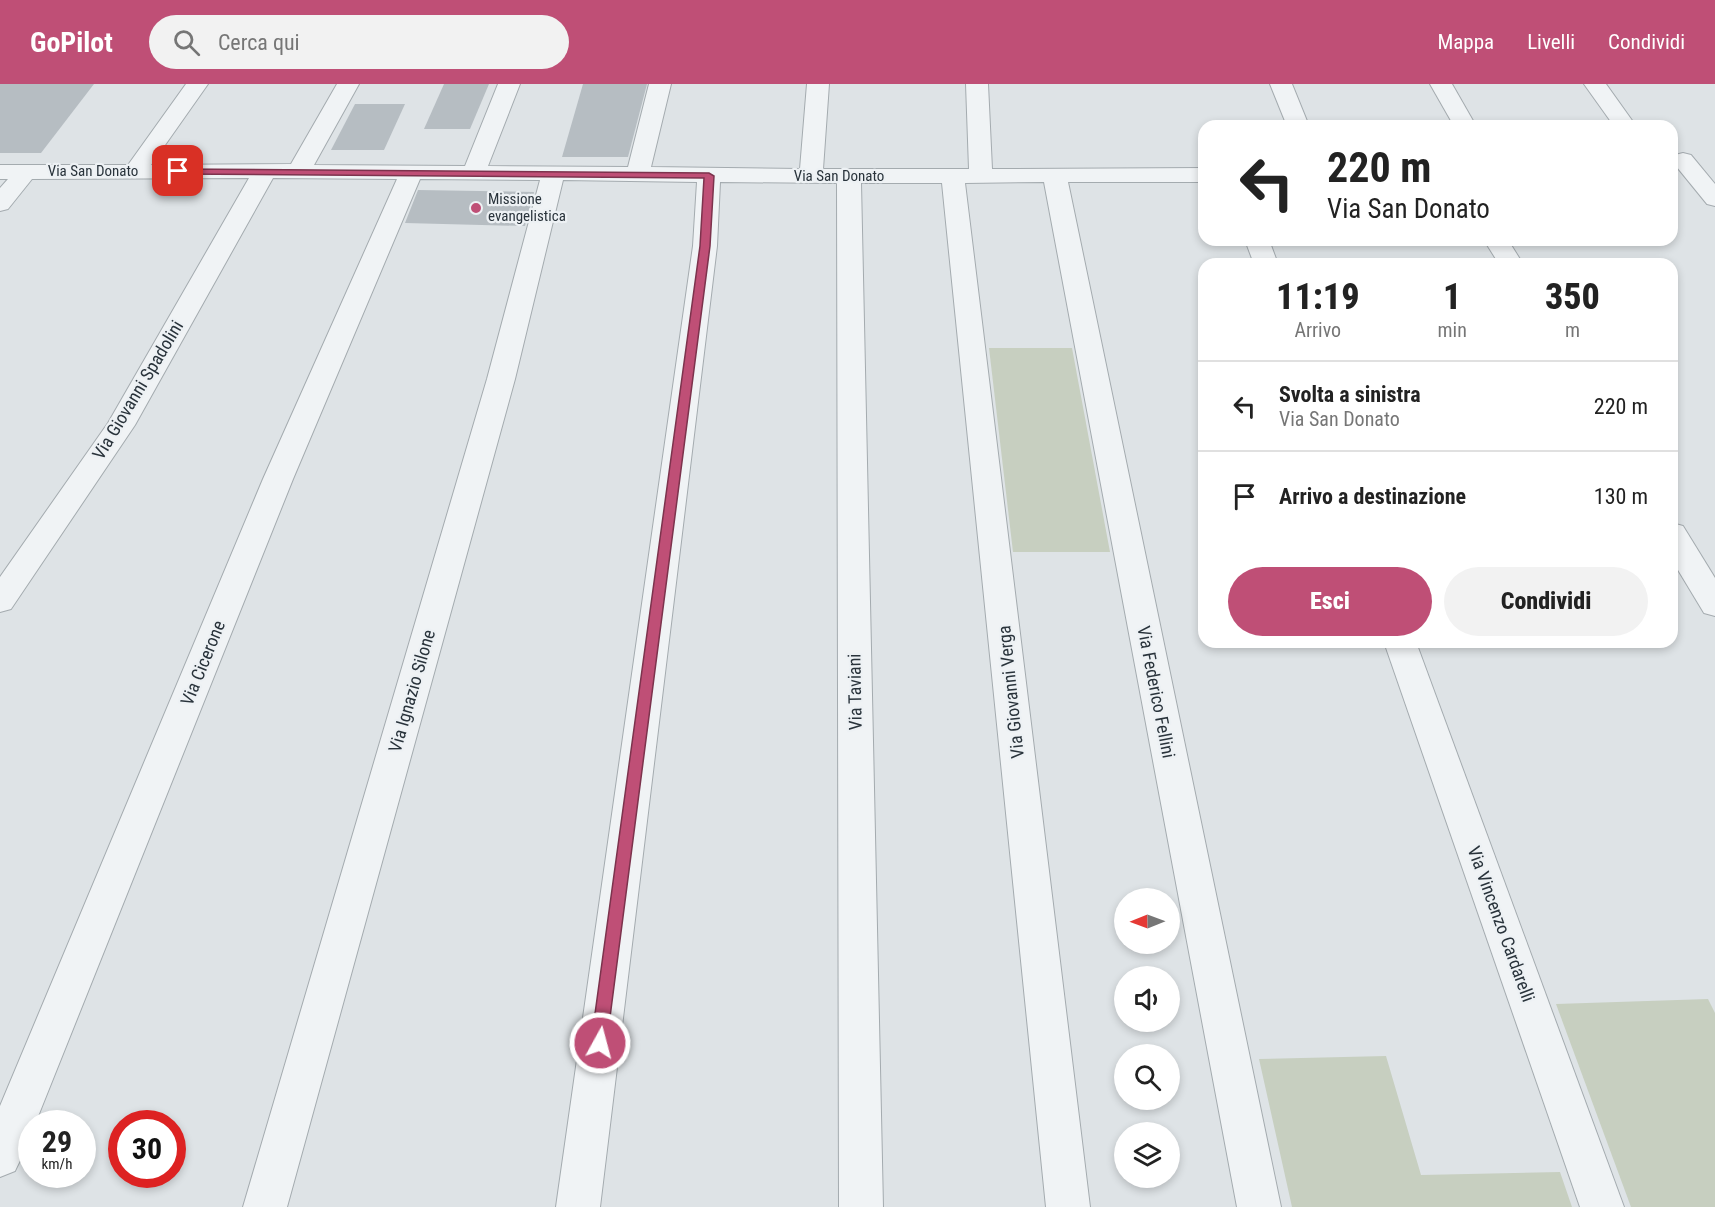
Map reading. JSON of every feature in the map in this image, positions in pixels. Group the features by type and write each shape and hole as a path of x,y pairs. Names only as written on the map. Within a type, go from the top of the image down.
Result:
{"street":[{"path":"135,171 197,84"},
{"path":"298,172 348,84"},
{"path":"474,172 509,84"},
{"path":"638,174 660,84"},
{"path":"811,176 818,84"},
{"name":"Via Giovanni Verga","path":"976,84 967,176 1068,1207"},
{"path":"1281,84 1296,120"},
{"path":"1441,84 1462,120"},
{"path":"1595,84 1621,120"},
{"path":"1678,160 1715,159"},
{"path":"1678,160 1715,199"},
{"name":"Via San Donato","path":"0,172 265,171 1055,177 1198,175"},
{"name":"Via Giovanni Spadolini","path":"0,601 121,425 265,171"},
{"path":"0,204 25,172"},
{"name":"Via Cicerone","path":"0,1156 278,478 412,172"},
{"name":"Via Ignazio Silone","path":"265,1207 501,379 553,173"},
{"path":"578,1207 704,258 709,176"},
{"name":"Via Taviani","path":"849,176 861,1207"},
{"name":"Via Federico Fellini","path":"1055,177 1258,1207"},
{"path":"1678,543 1715,605"},
{"name":"Via Vincenzo Cardarelli","path":"1402,648 1602,1207"}],"green space":[{"path":"989,348 1072,348 1110,552 1013,552"},
{"path":"1708,999 1715,1013 1715,1207 1631,1207 1556,1004"},
{"path":"1386,1056 1421,1175 1560,1172 1572,1207 1292,1207 1259,1059"}],"building":[{"path":"0,84 94,84 41,153 0,153"},
{"path":"444,84 489,84 470,129 424,129"},
{"path":"583,84 647,84 628,157 562,157"},
{"path":"355,104 405,104 384,150 331,150"},
{"name":"Missione evangelistica","path":"418,190 534,192 525,226 405,223"}],"place":[{"name":"Missione evangelistica","path":"476,208"}],"route":[{"path":"178,171 709,176 705,246 600,1043"}]}
